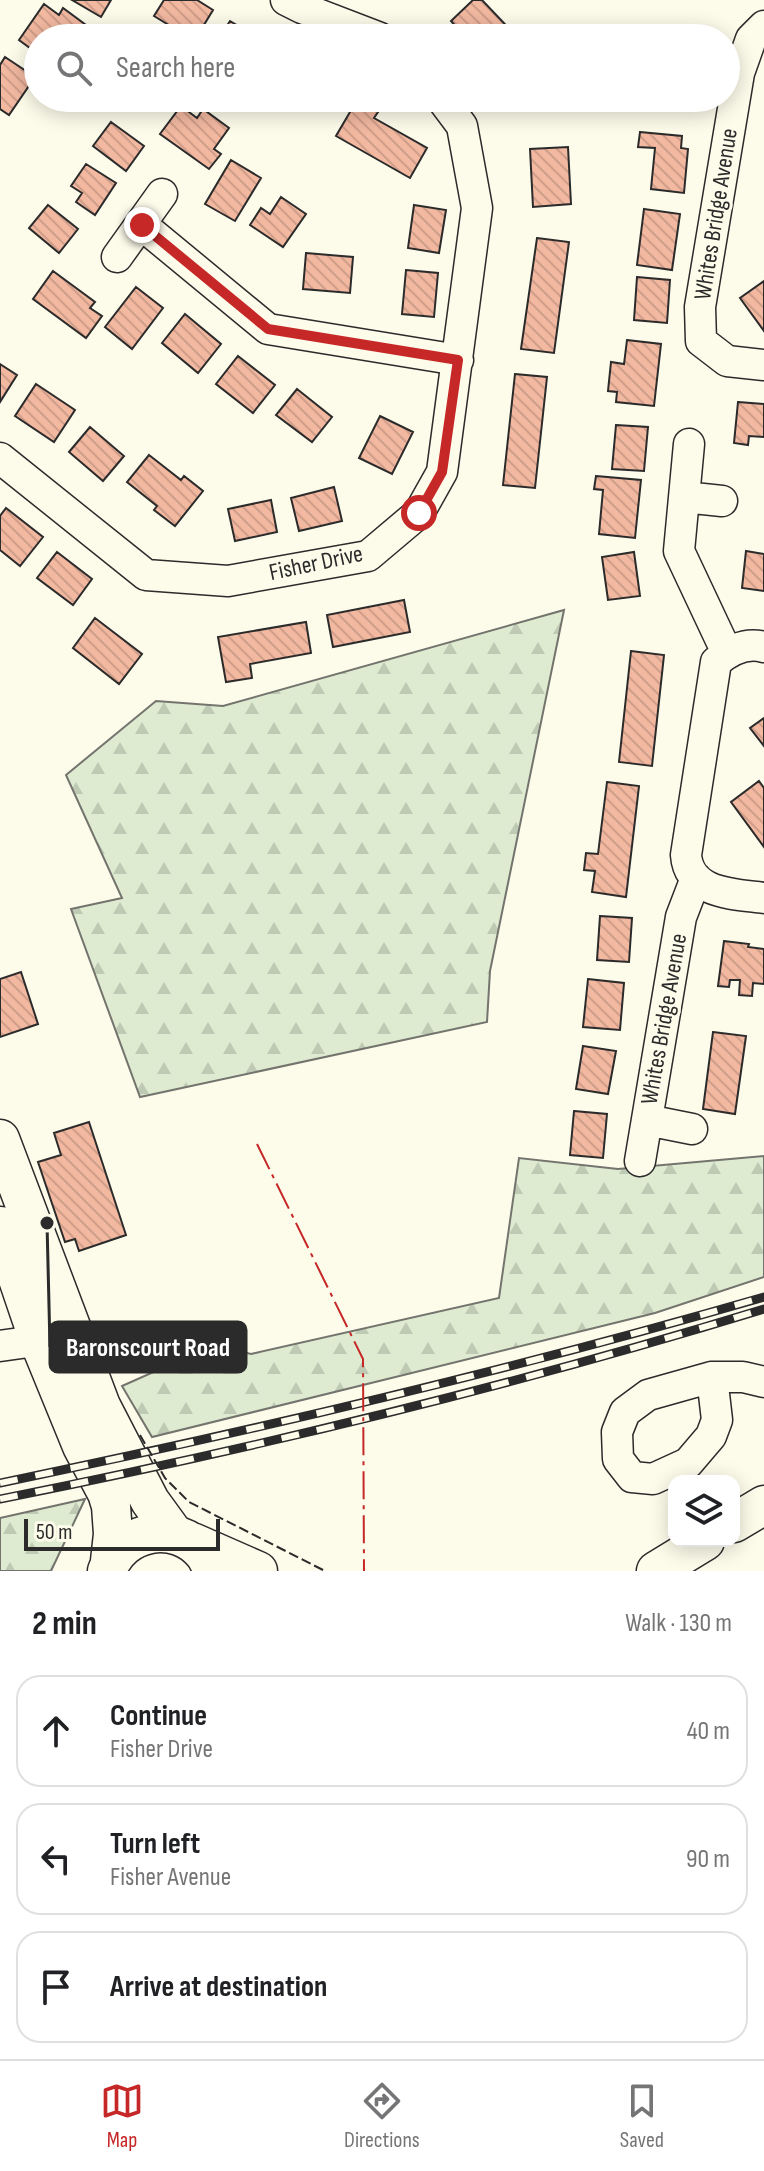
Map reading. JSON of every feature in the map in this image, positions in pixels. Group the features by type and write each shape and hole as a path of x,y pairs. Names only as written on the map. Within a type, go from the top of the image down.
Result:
{"main road":[{"path":"0,1139 56,1338 82,1446 111,1506 113,1534 107,1568"},
{"path":"0,1226 56,1338 101,1406 150,1501 193,1549"},
{"path":"740,1519 764,1505"},
{"path":"107,1568 121,1547 137,1537 155,1532 193,1549 258,1571"},
{"path":"656,1571 695,1547"}],"street":[{"path":"286,0 344,24"},
{"name":"Whites Bridge Avenue","path":"740,70 751,39 764,26"},
{"name":"Fisher Drive","path":"0,458 146,575 228,581 368,556 419,513 442,472 477,208 462,126 452,112"},
{"name":"Whites Bridge Avenue","path":"732,112 700,307 701,341 727,361 764,365"},
{"path":"117,257 162,194"},
{"path":"142,225 268,329 458,360"},
{"path":"689,444 679,551 727,653"},
{"path":"684,497 722,501"},
{"path":"764,647 753,643 727,653 716,662 686,855 687,867 696,878 716,891 764,898"},
{"name":"Whites Bridge Avenue","path":"640,1161 681,917 696,878"},
{"path":"647,1120 692,1129"},
{"path":"0,1346 56,1338"},
{"path":"712,1377 743,1377 764,1382"}],"green space":[{"path":"564,610 490,971 487,1022 140,1097 71,909 122,898 66,775 156,701 223,706"},
{"path":"764,1156 764,1277 655,1313 152,1437 122,1386 214,1345 251,1354 499,1298 519,1158 618,1169"},
{"path":"85,1499 51,1571 0,1571 0,1518"}],"building":[{"path":"72,0 111,0 101,17"},
{"path":"164,0 197,0 213,10 204,24 167,24 154,16"},
{"path":"473,0 482,0 505,24 454,24 451,21"},
{"path":"44,4 59,15 63,8 85,24 30,24"},
{"path":"5,57 24,70 24,93 9,115 0,109 0,65"},
{"path":"176,112 189,112 197,118 201,112 207,112 229,128 214,149 221,154 209,169 160,134"},
{"path":"350,112 378,112 374,118 427,148 410,178 336,136"},
{"path":"111,122 144,146 126,171 93,146"},
{"path":"640,132 682,136 681,148 688,149 684,193 651,189 655,148 638,147"},
{"path":"568,147 571,204 533,207 530,149"},
{"path":"231,160 261,178 235,221 205,204"},
{"path":"86,164 116,183 95,215 76,202 82,193 71,186"},
{"path":"281,197 306,214 283,247 250,225 261,208 270,214"},
{"path":"48,205 78,229 59,253 29,228"},
{"path":"414,205 446,210 439,253 408,248"},
{"path":"644,209 680,214 672,270 637,265"},
{"path":"537,238 569,242 554,353 521,349"},
{"path":"306,253 353,257 350,293 303,289"},
{"path":"406,270 438,273 434,317 402,314"},
{"path":"53,271 95,302 90,308 102,316 86,338 33,299"},
{"path":"637,277 670,280 667,323 634,320"},
{"path":"764,281 764,331 740,298"},
{"path":"136,287 163,308 132,349 105,327"},
{"path":"185,314 221,344 198,373 162,343"},
{"path":"627,340 661,344 654,406 616,402 617,392 608,391 611,362 624,364"},
{"path":"238,356 275,385 253,413 216,384"},
{"path":"0,364 17,375 0,402"},
{"path":"515,374 547,377 535,488 503,485"},
{"path":"36,384 75,410 54,442 15,416"},
{"path":"297,389 332,417 312,442 276,415"},
{"path":"738,402 764,404 764,437 749,436 748,445 734,443"},
{"path":"380,416 413,432 392,474 359,458"},
{"path":"616,425 648,427 644,471 612,469"},
{"path":"90,427 124,456 103,481 69,452"},
{"path":"149,455 181,480 184,476 203,491 175,526 154,510 157,506 127,482"},
{"path":"596,476 641,480 635,538 599,534 603,490 594,489"},
{"path":"334,487 342,521 299,531 291,498"},
{"path":"271,500 277,532 235,541 228,509"},
{"path":"6,508 43,537 20,566 0,550 0,516"},
{"path":"746,551 764,554 764,591 742,588"},
{"path":"57,552 92,579 73,605 37,578"},
{"path":"634,552 640,596 608,600 602,557"},
{"path":"404,600 410,632 333,647 327,615"},
{"path":"95,618 142,654 119,684 73,648"},
{"path":"306,622 311,653 250,664 252,678 226,682 218,637"},
{"path":"631,651 664,655 652,766 619,762"},
{"path":"764,718 764,746 750,728"},
{"path":"759,781 764,788 764,847 731,802"},
{"path":"607,782 639,786 626,897 592,892 595,871 584,870 586,853 598,854"},
{"path":"600,916 632,918 629,962 597,960"},
{"path":"724,941 764,949 764,984 753,983 752,996 739,995 740,980 730,980 729,987 718,986"},
{"path":"21,972 38,1024 0,1037 0,979"},
{"path":"588,979 624,983 620,1030 583,1027"},
{"path":"713,1032 746,1036 735,1114 703,1109"},
{"path":"583,1046 616,1051 608,1094 576,1089"},
{"path":"574,1111 607,1114 603,1158 570,1155"},
{"path":"89,1122 126,1235 79,1251 75,1239 65,1242 38,1162 61,1155 54,1133"}],"railway":[{"path":"0,1483 384,1398 764,1297"},
{"path":"0,1499 192,1459 384,1414 575,1364 764,1309"}],"fence":[{"path":"140,1435 165,1478 189,1502 325,1571"}],"power":[{"path":"257,1144 363,1359 364,1571"}],"place":[{"name":"Baronscourt Road","path":"47,1223"}],"route":[{"path":"142,225 268,329 458,360 442,472 419,513"}]}
